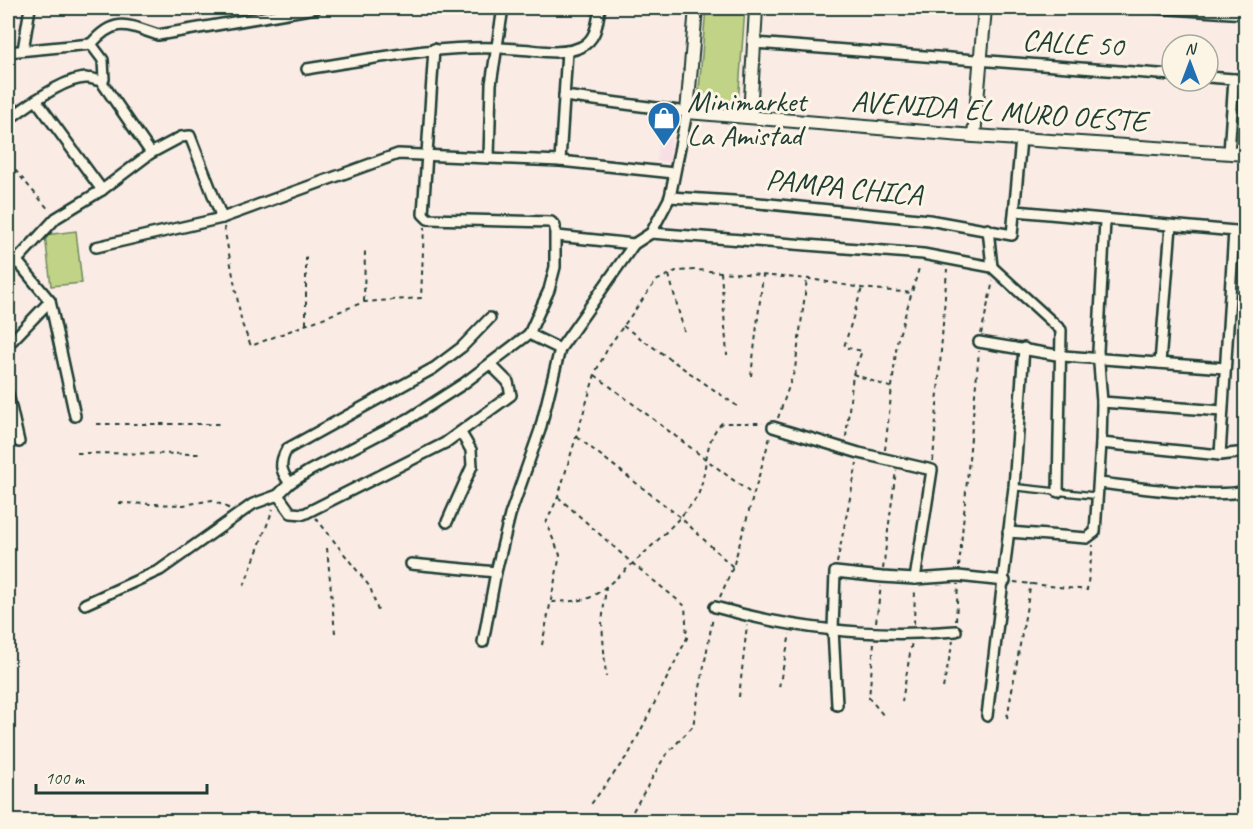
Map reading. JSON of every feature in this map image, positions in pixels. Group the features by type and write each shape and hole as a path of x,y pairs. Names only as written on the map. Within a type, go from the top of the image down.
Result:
{"street":[{"path":"22,50 30,8"},
{"path":"8,52 91,44 100,33 117,25 135,25 158,34 316,8"},
{"path":"489,158 490,84 503,8"},
{"path":"307,69 434,49 497,47 567,51 590,40 596,31 600,8"},
{"path":"483,642 496,572 510,516 540,430 560,349 634,244 651,233 670,197 687,112 696,8"},
{"path":"750,116 756,8"},
{"path":"974,136 985,8"},
{"path":"1155,8 1203,9 1245,14"},
{"path":"91,44 105,67 104,79 101,81"},
{"name":"CALLE 50","path":"754,44 1160,74"},
{"path":"85,604 160,570 253,504 278,495 290,483 410,418 490,364 529,334 549,290 555,267 557,236 555,226 550,222 425,218 426,155 434,49"},
{"path":"560,160 567,51"},
{"path":"8,120 36,100 72,81 87,78 101,81 151,153"},
{"path":"1220,78 1245,80"},
{"path":"1229,153 1234,79"},
{"path":"564,96 687,112"},
{"path":"36,100 102,190"},
{"name":"AVENIDA EL MURO OESTE","path":"687,112 974,136 1245,154"},
{"path":"8,270 56,218 102,190 151,153 181,137 190,136 222,218"},
{"path":"1021,139 1016,211 1105,221 1245,232"},
{"path":"96,247 222,218 398,154 560,160 674,173"},
{"name":"PAMPA CHICA","path":"670,197 749,202 930,220 1012,234 1016,211"},
{"path":"1008,532 1088,538 1094,534 1101,443 1102,402 1099,358 1105,221"},
{"path":"1160,363 1171,226"},
{"path":"988,229 993,269"},
{"path":"1220,455 1234,231"},
{"path":"651,233 923,254 948,257 993,269 1059,327 1062,333 1058,492"},
{"path":"557,236 634,244"},
{"path":"8,250 17,258 50,301 75,416"},
{"path":"8,345 50,301"},
{"path":"290,483 282,473 281,460 287,449 435,368 462,347 490,318"},
{"path":"529,334 560,349"},
{"path":"979,342 1063,356 1225,368"},
{"path":"987,716 1005,581 1024,348"},
{"path":"278,495 291,513 298,515 310,511 374,481 460,433 511,395 508,382 490,364"},
{"path":"8,394 19,442"},
{"path":"1102,402 1222,411"},
{"path":"774,425 859,453 932,470 915,579"},
{"path":"447,522 472,466 471,450 460,433"},
{"path":"1101,443 1220,455 1245,452"},
{"path":"1099,483 1236,494 1245,491"},
{"path":"411,564 496,572"},
{"path":"837,705 833,629 835,572 915,579 958,576 1005,581"},
{"path":"715,608 748,616 875,634 956,631"}],"lane":[{"path":"1014,487 1098,496"}],"path":[{"path":"15,170 56,218"},
{"path":"222,218 242,324 251,346 364,302 422,298 425,218"},
{"path":"364,302 365,250"},
{"path":"884,459 897,342 923,254"},
{"path":"306,255 306,325"},
{"path":"932,470 948,257"},
{"path":"958,576 979,342 993,269"},
{"path":"542,645 560,555 546,523 558,496 595,375 623,326 650,287 676,271 696,270 807,279 912,293"},
{"path":"721,272 727,355"},
{"path":"669,275 684,331"},
{"path":"751,376 764,275"},
{"path":"633,811 665,756 693,726 715,608 733,567 774,425 795,369 807,279"},
{"path":"845,449 854,374 862,351 844,346 862,288"},
{"path":"623,326 737,406"},
{"path":"854,374 892,388"},
{"path":"595,375 753,495"},
{"path":"552,602 589,598 665,535 697,497 713,431 722,423 774,425"},
{"path":"97,424 219,424"},
{"path":"577,437 680,517 733,567"},
{"path":"77,453 202,454"},
{"path":"835,572 859,453"},
{"path":"884,716 869,698 897,462"},
{"path":"244,586 278,495"},
{"path":"558,496 632,563 685,606 687,638 630,752 590,807"},
{"path":"119,503 184,504 212,500 240,514"},
{"path":"310,511 370,587 379,614"},
{"path":"1005,581 1088,590 1095,529"},
{"path":"327,548 335,633"},
{"path":"1007,718 1031,583"},
{"path":"606,586 602,624 606,676"},
{"path":"739,697 748,616"},
{"path":"779,687 793,623"}],"shaded area":[{"name":"Minimarket La Amistad","path":"659,133 671,133 670,162 657,161"}],"green space":[{"path":"706,8 745,8 738,104 698,101"},
{"path":"76,231 82,283 51,286 45,235"}],"place":[{"name":"Minimarket La Amistad","path":"664,147"}]}
